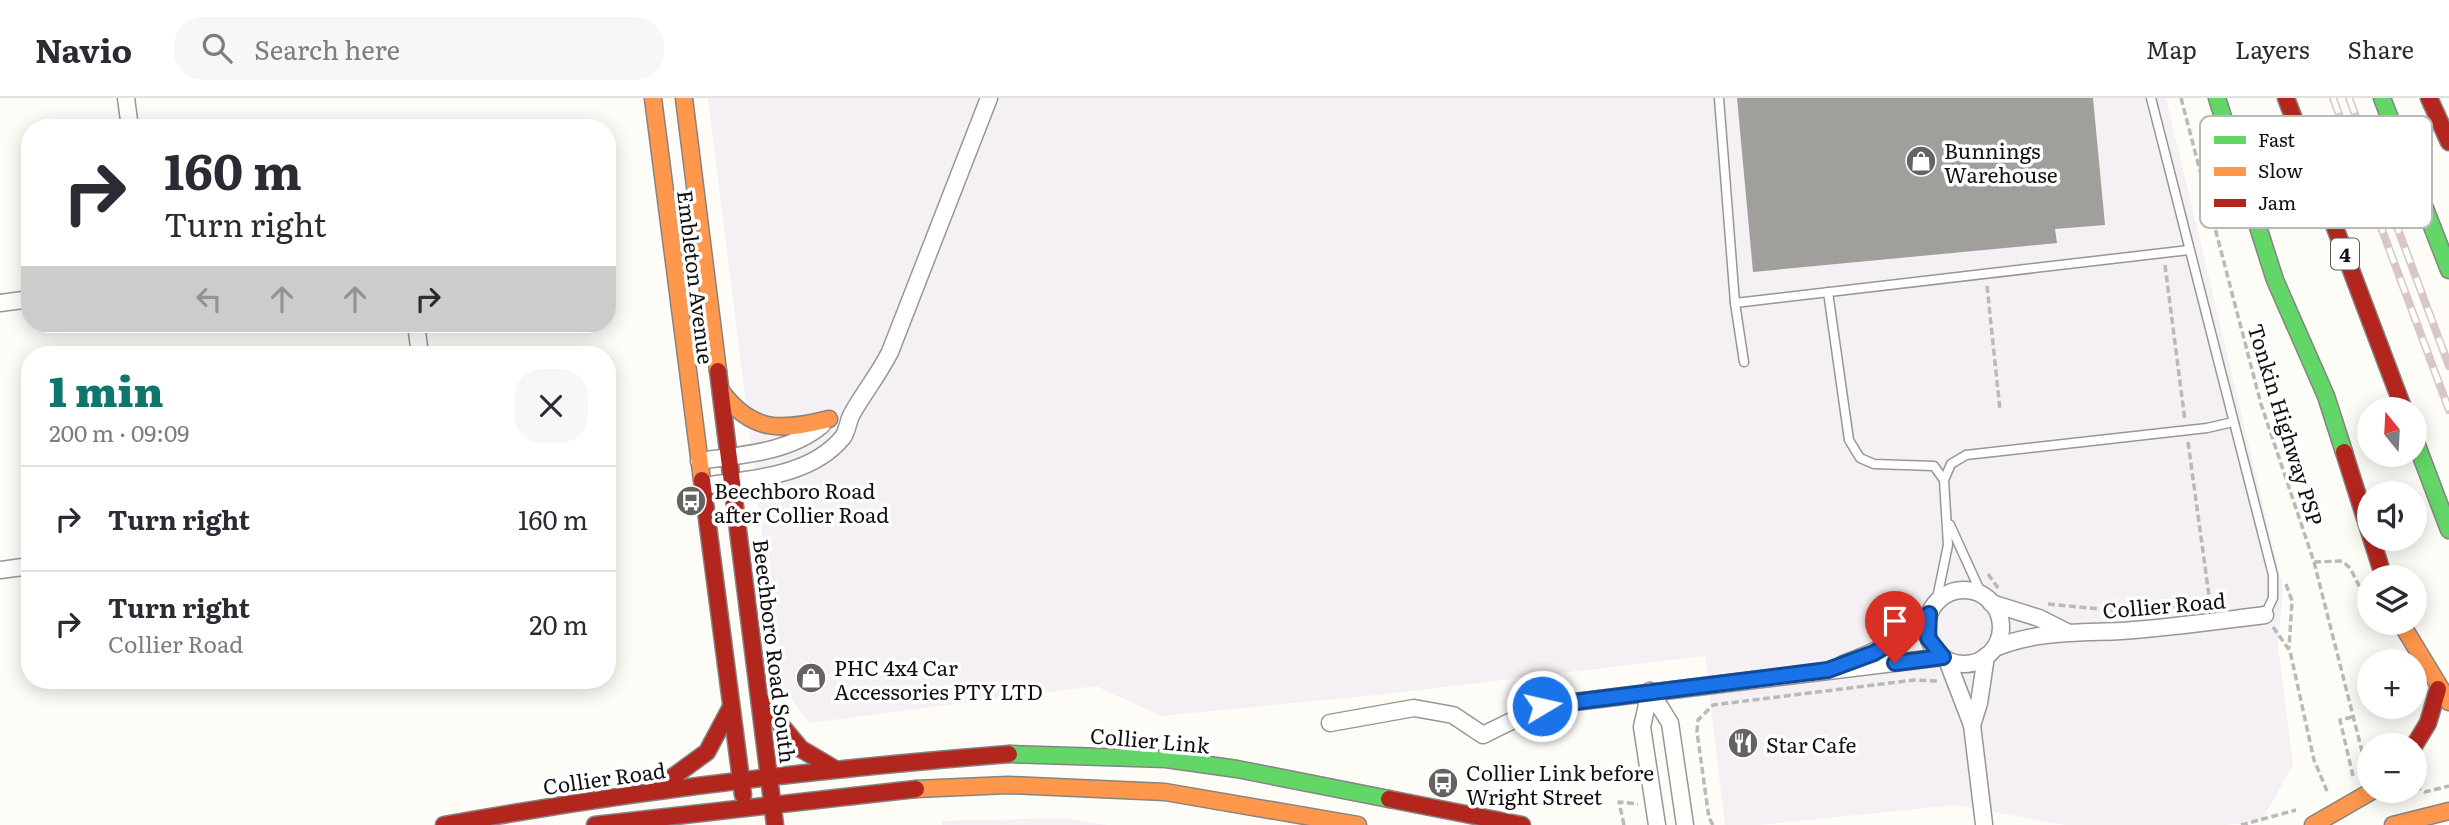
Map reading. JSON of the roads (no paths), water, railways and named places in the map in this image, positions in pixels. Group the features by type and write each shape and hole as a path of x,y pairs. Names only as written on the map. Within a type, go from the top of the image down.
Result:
{"main road":[{"name":"Embleton Avenue","path":"653,98 699,461"},
{"name":"Embleton Avenue","path":"684,98 730,456"},
{"path":"2217,98 2223,116"},
{"name":"4","path":"2286,98 2293,116"},
{"path":"2382,98 2389,116"},
{"path":"2429,98 2449,142"},
{"path":"2432,226 2449,270"},
{"path":"2259,228 2276,280 2326,397 2380,565"},
{"name":"4","path":"2335,228 2399,397"},
{"path":"679,308 689,276 689,251 702,241"},
{"path":"721,391 735,412 754,422 779,427 830,419"},
{"name":"Beechboro Road South","path":"730,456 775,825"},
{"path":"699,461 747,825"},
{"path":"2425,467 2449,530"},
{"path":"2409,635 2438,689 2449,702"},
{"path":"2422,733 2428,723 2438,689"},
{"path":"760,701 803,752 821,764 834,768"},
{"path":"652,791 707,752 732,706"},
{"name":"Collier Link","path":"770,776 931,757 1019,753 1166,759 1331,786 1522,825"},
{"name":"Collier Road","path":"444,825 582,800 770,776"},
{"path":"595,825 963,786 1091,786 1189,796 1358,825"},
{"path":"2314,825 2357,799"},
{"path":"2393,825 2449,811"},
{"path":"687,814 707,825"}],"street":[{"path":"126,98 129,119"},
{"path":"703,486 787,471 820,456 843,436 852,412 880,373 890,352 989,98"},
{"path":"0,303 21,300"},
{"path":"699,461 800,440 830,419 852,412"},
{"path":"0,570 21,567"},
{"path":"1828,670 1874,653 1913,629 1932,609 1957,591 1986,599 2001,625 1990,652 1972,725"},
{"name":"Collier Road","path":"1986,599 2039,618 2067,632"},
{"path":"1932,609 1928,638 1945,658 1972,725 1984,824"},
{"name":"Collier Road","path":"1990,652 2014,640 2067,632 2123,631 2265,615"},
{"path":"1330,723 1414,708 1453,715 1483,736 1542,706 1650,691 1945,658 1964,664 1990,652"},
{"path":"1650,691 1642,727 1657,825"},
{"path":"1650,691 1670,723 1685,825"}],"lane":[{"path":"1719,98 1735,303 1744,362"},
{"path":"2151,98 2273,575 2273,598 2265,615"},
{"path":"1735,303 2189,250"},
{"path":"1828,292 1849,440 1860,458 1874,464 1934,466 1944,480 1949,523 1944,568 1932,609"},
{"path":"1944,480 1951,464 1966,455 2207,428 2232,422"},
{"path":"1949,523 1986,599"}],"railway":[{"path":"2333,98 2340,116"},
{"path":"2349,98 2356,116"},
{"path":"2381,228 2449,410"},
{"path":"2398,228 2449,366"}],"place":[{"name":"Bunnings Warehouse","path":"1921,161"},
{"name":"Beechboro Road after Collier Road","path":"691,501"},
{"name":"PHC 4x4 Car Accessories PTY LTD","path":"811,678"},
{"name":"Star Cafe","path":"1743,743"},
{"name":"Collier Link before Wright Street","path":"1443,783"}]}
